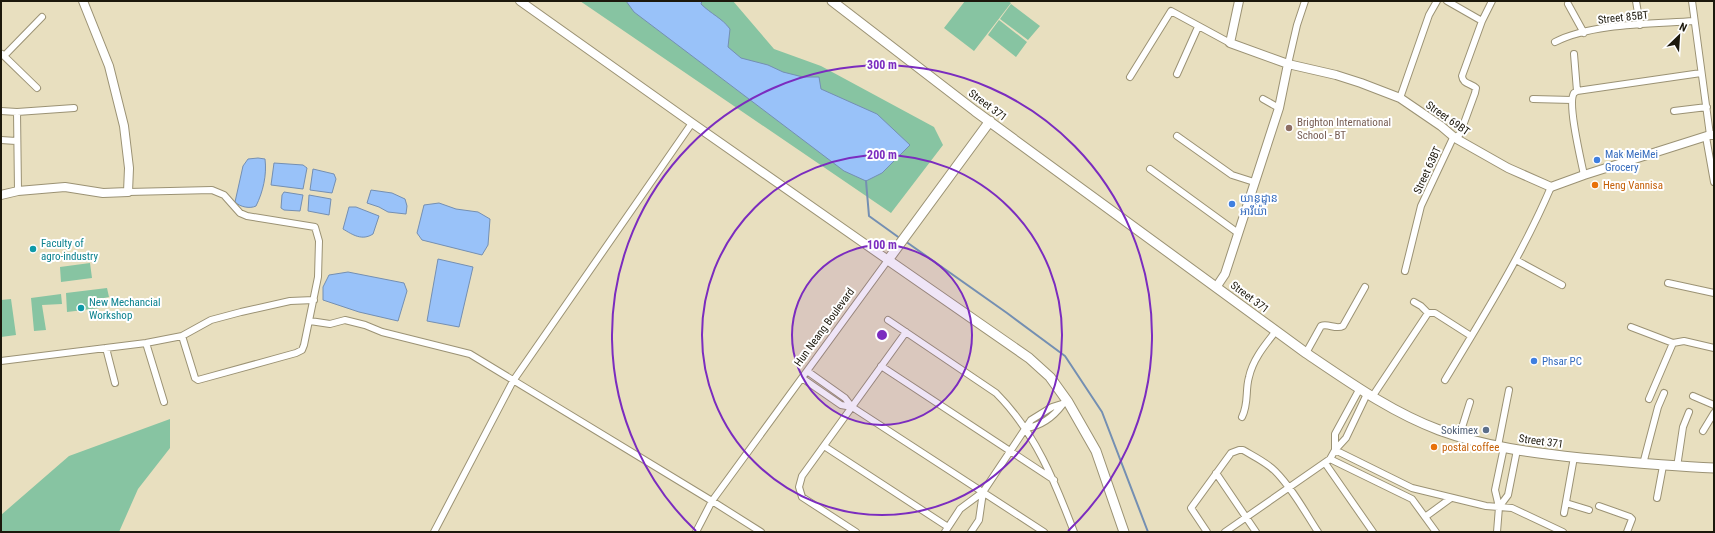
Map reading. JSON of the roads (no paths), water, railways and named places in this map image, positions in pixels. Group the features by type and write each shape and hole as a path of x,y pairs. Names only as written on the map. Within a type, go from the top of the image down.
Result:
{"main road":[{"name":"Street 371","path":"832,1 990,122 1306,353 1366,393 1416,421 1459,437 1517,450 1663,466 1714,468"},
{"name":"Hun Neang Boulevard","path":"888,260 990,122"},
{"path":"888,260 1029,358 1050,377 1096,451 1124,532"}],"street":[{"path":"83,1 109,66 124,126 130,168 128,192"},
{"path":"520,1 888,260"},
{"path":"1230,43 1239,1"},
{"path":"1216,286 1225,274 1279,108 1297,25 1305,1"},
{"path":"1400,98 1429,15 1437,1"},
{"path":"1447,1 1482,21"},
{"name":"Street 63BT","path":"1405,271 1421,206 1442,158 1452,140 1460,134 1476,93 1476,88 1462,80 1462,76 1482,21 1492,1"},
{"path":"1636,1 1640,25"},
{"path":"1692,1 1707,107 1714,182"},
{"path":"1568,4 1584,33"},
{"name":"Street 69BT","path":"1130,77 1171,11 1230,43 1288,64 1336,75 1380,89 1400,98 1441,126 1455,138 1508,168 1551,187"},
{"path":"37,88 2,54 42,17"},
{"name":"Street 85BT","path":"1555,42 1563,38 1608,27 1694,21"},
{"path":"1177,74 1198,27"},
{"path":"1574,54 1577,91"},
{"path":"1584,175 1576,131 1572,95 1577,91 1702,73"},
{"path":"1263,99 1279,108"},
{"path":"1533,99 1572,100"},
{"path":"1674,111 1707,107"},
{"path":"1,111 17,112 74,108"},
{"path":"17,112 16,141 18,191"},
{"path":"434,532 513,381 692,123"},
{"path":"1445,380 1516,260 1540,213 1551,187 1710,135"},
{"path":"1178,136 1232,175 1254,182"},
{"path":"1,140 16,141"},
{"path":"1150,169 1238,233"},
{"path":"1,195 18,191 65,187 103,193 212,190 224,195 240,213 247,216 315,227 319,241 318,277 304,345 299,352 198,380 195,378 182,336"},
{"name":"Hun Neang Boulevard","path":"696,532 712,501 888,260"},
{"path":"1516,260 1562,286"},
{"path":"1668,284 1714,294"},
{"path":"1306,353 1321,326 1324,325 1338,328 1343,326 1365,287"},
{"path":"1,361 146,343 182,336 211,320 290,301 314,300"},
{"path":"1414,302 1422,306 1428,312 1435,313 1471,336"},
{"path":"1335,450 1335,434 1428,312"},
{"path":"310,321 330,324 345,320 365,325 382,332 470,354 761,532"},
{"path":"888,320 996,393 1010,406 1026,428 1054,480 1074,532"},
{"path":"1631,327 1673,343 1684,340 1714,348"},
{"path":"1242,417 1247,406 1248,378 1253,363 1276,331"},
{"path":"856,532 802,497 799,487 802,476 906,332"},
{"path":"146,343 164,402"},
{"path":"1649,400 1673,343"},
{"path":"106,348 115,383"},
{"path":"881,366 1054,480"},
{"path":"807,371 845,398 852,407 1044,532"},
{"path":"802,378 841,405 852,407"},
{"path":"822,392 827,385"},
{"path":"1497,532 1499,507 1495,490 1509,390"},
{"path":"1225,532 1328,461 1335,450 1346,438 1366,393"},
{"path":"1643,464 1658,408 1664,393"},
{"path":"1694,396 1714,405"},
{"path":"1459,437 1470,402"},
{"path":"824,446 947,529 960,509 983,492 1026,428 1036,427 1057,413 1066,403"},
{"path":"1677,467 1683,427 1689,412"},
{"path":"1703,431 1714,413"},
{"path":"1207,532 1191,508 1232,453 1243,450 1275,470 1318,532"},
{"path":"1335,450 1412,488 1486,506 1512,508 1563,532"},
{"path":"1499,507 1508,495 1517,450"},
{"path":"1564,513 1574,457"},
{"path":"1328,461 1412,499 1436,532"},
{"path":"1328,461 1373,532"},
{"path":"1657,498 1663,466"},
{"path":"1216,473 1256,532"},
{"path":"971,532 979,520 983,492"},
{"path":"1425,517 1451,498"},
{"path":"1566,503 1588,510"},
{"path":"1599,506 1630,517 1632,519 1627,532"},
{"path":"1196,516 1202,532"}],"water":[{"path":"626,1 702,1 701,4 724,22 730,29 728,47 741,58 768,65 783,72 803,77 819,77 821,89 877,114 910,145 882,173 866,181 844,171 634,12"},
{"path":"248,159 265,159 265,177 261,195 256,206 242,206 235,202 243,166"},
{"path":"274,163 303,165 307,168 303,189 271,185"},
{"path":"313,169 334,174 336,179 332,193 310,190"},
{"path":"371,190 392,193 405,199 407,206 406,214 388,212 367,203"},
{"path":"284,192 303,195 300,211 284,210 281,208 282,195"},
{"path":"309,195 331,199 329,215 308,211"},
{"path":"439,203 456,209 478,212 490,219 488,245 482,255 422,240 417,233 424,205"},
{"path":"349,207 356,207 379,216 373,234 361,237 343,229"},
{"path":"438,259 473,267 459,327 427,321"},
{"path":"348,272 404,283 407,291 398,321 359,312 323,300 323,287 329,275"}],"waterway":[{"path":"866,181 869,216 901,239"},
{"path":"905,241 1065,356 1102,412 1148,532"}],"place":[{"name":"Brighton International School - BT","path":"1289,128"},
{"name":"Mak MeiMei Grocery","path":"1597,160"},
{"name":"Heng Vannisa","path":"1595,185"},
{"name":"យាន្ដដ្ឋាន អារីយ៉ា","path":"1232,204"},
{"name":"Faculty of agro-industry","path":"33,249"},
{"name":"New Mechancial Workshop","path":"81,308"},
{"name":"Phsar PC","path":"1534,361"},
{"name":"Sokimex","path":"1486,430"},
{"name":"postal coffee","path":"1434,447"}]}
